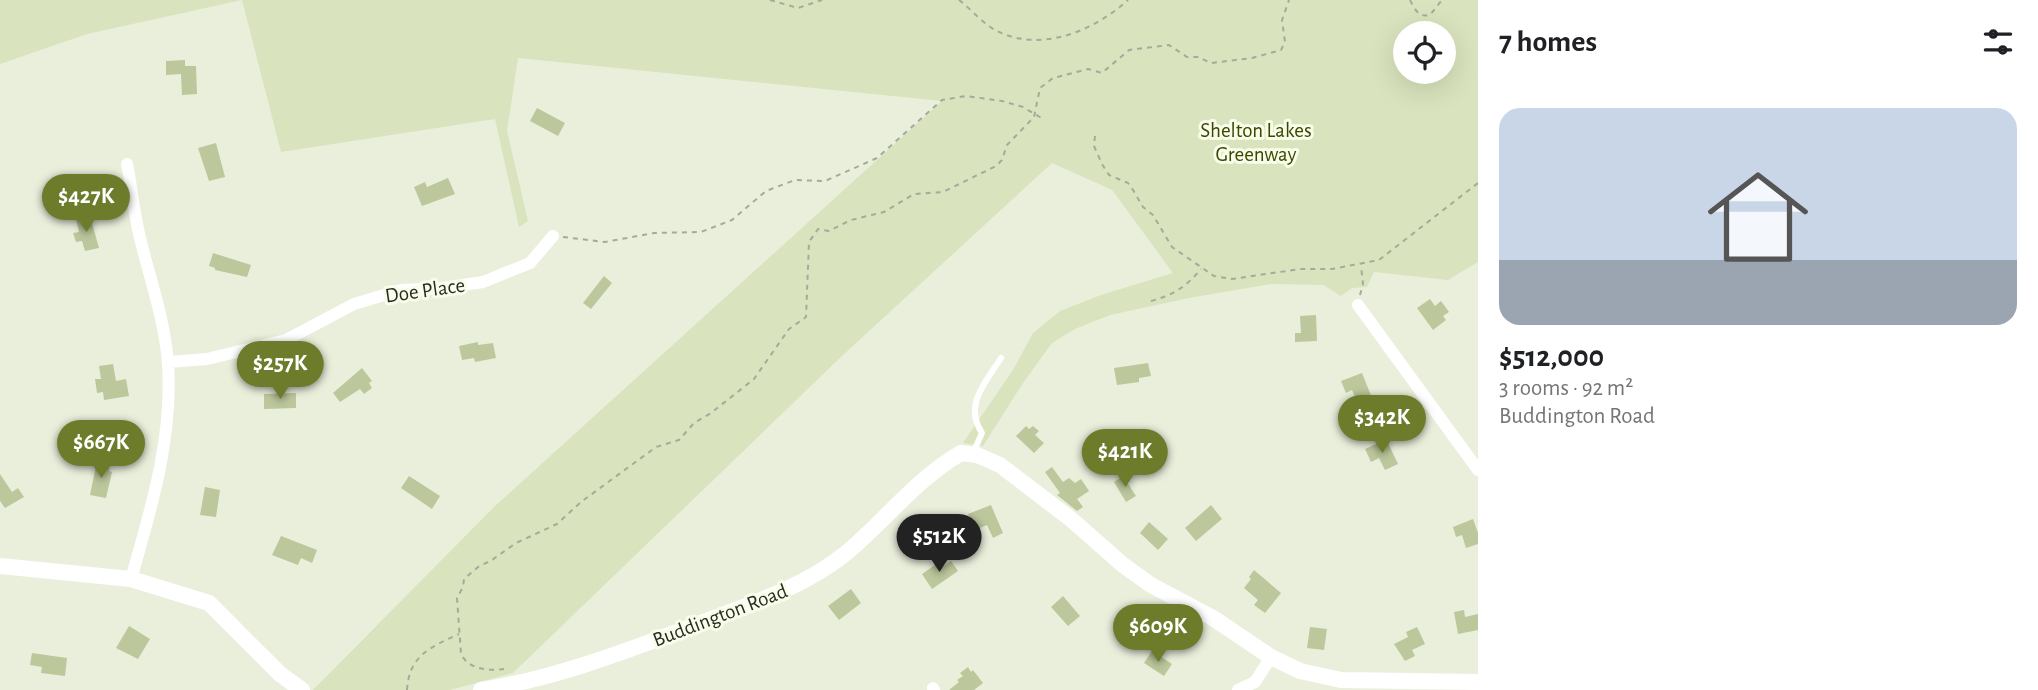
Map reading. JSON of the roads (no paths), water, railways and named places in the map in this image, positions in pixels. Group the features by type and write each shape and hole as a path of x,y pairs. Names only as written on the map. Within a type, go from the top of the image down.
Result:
{"street":[{"path":"127,164 139,235 168,362 169,399 165,444 131,579"},
{"name":"Doe Place","path":"168,362 207,359 286,340 354,304 401,290 484,282 530,263 553,236"},
{"path":"1358,305 1478,470"},
{"name":"Buddington Road","path":"487,690 603,660 790,589 844,555 937,467 961,453 972,455"},
{"path":"972,455 1000,465 1150,585 1213,618 1271,657 1300,671 1341,680 1478,682"},
{"path":"0,566 131,579 209,603 280,674 302,690"},
{"path":"1238,690 1254,686 1271,657"}],"lane":[{"path":"972,455 982,433 973,415 974,404 1001,358"}],"park label":[{"name":"Shelton Lakes Greenway","path":"1256,142"}]}
